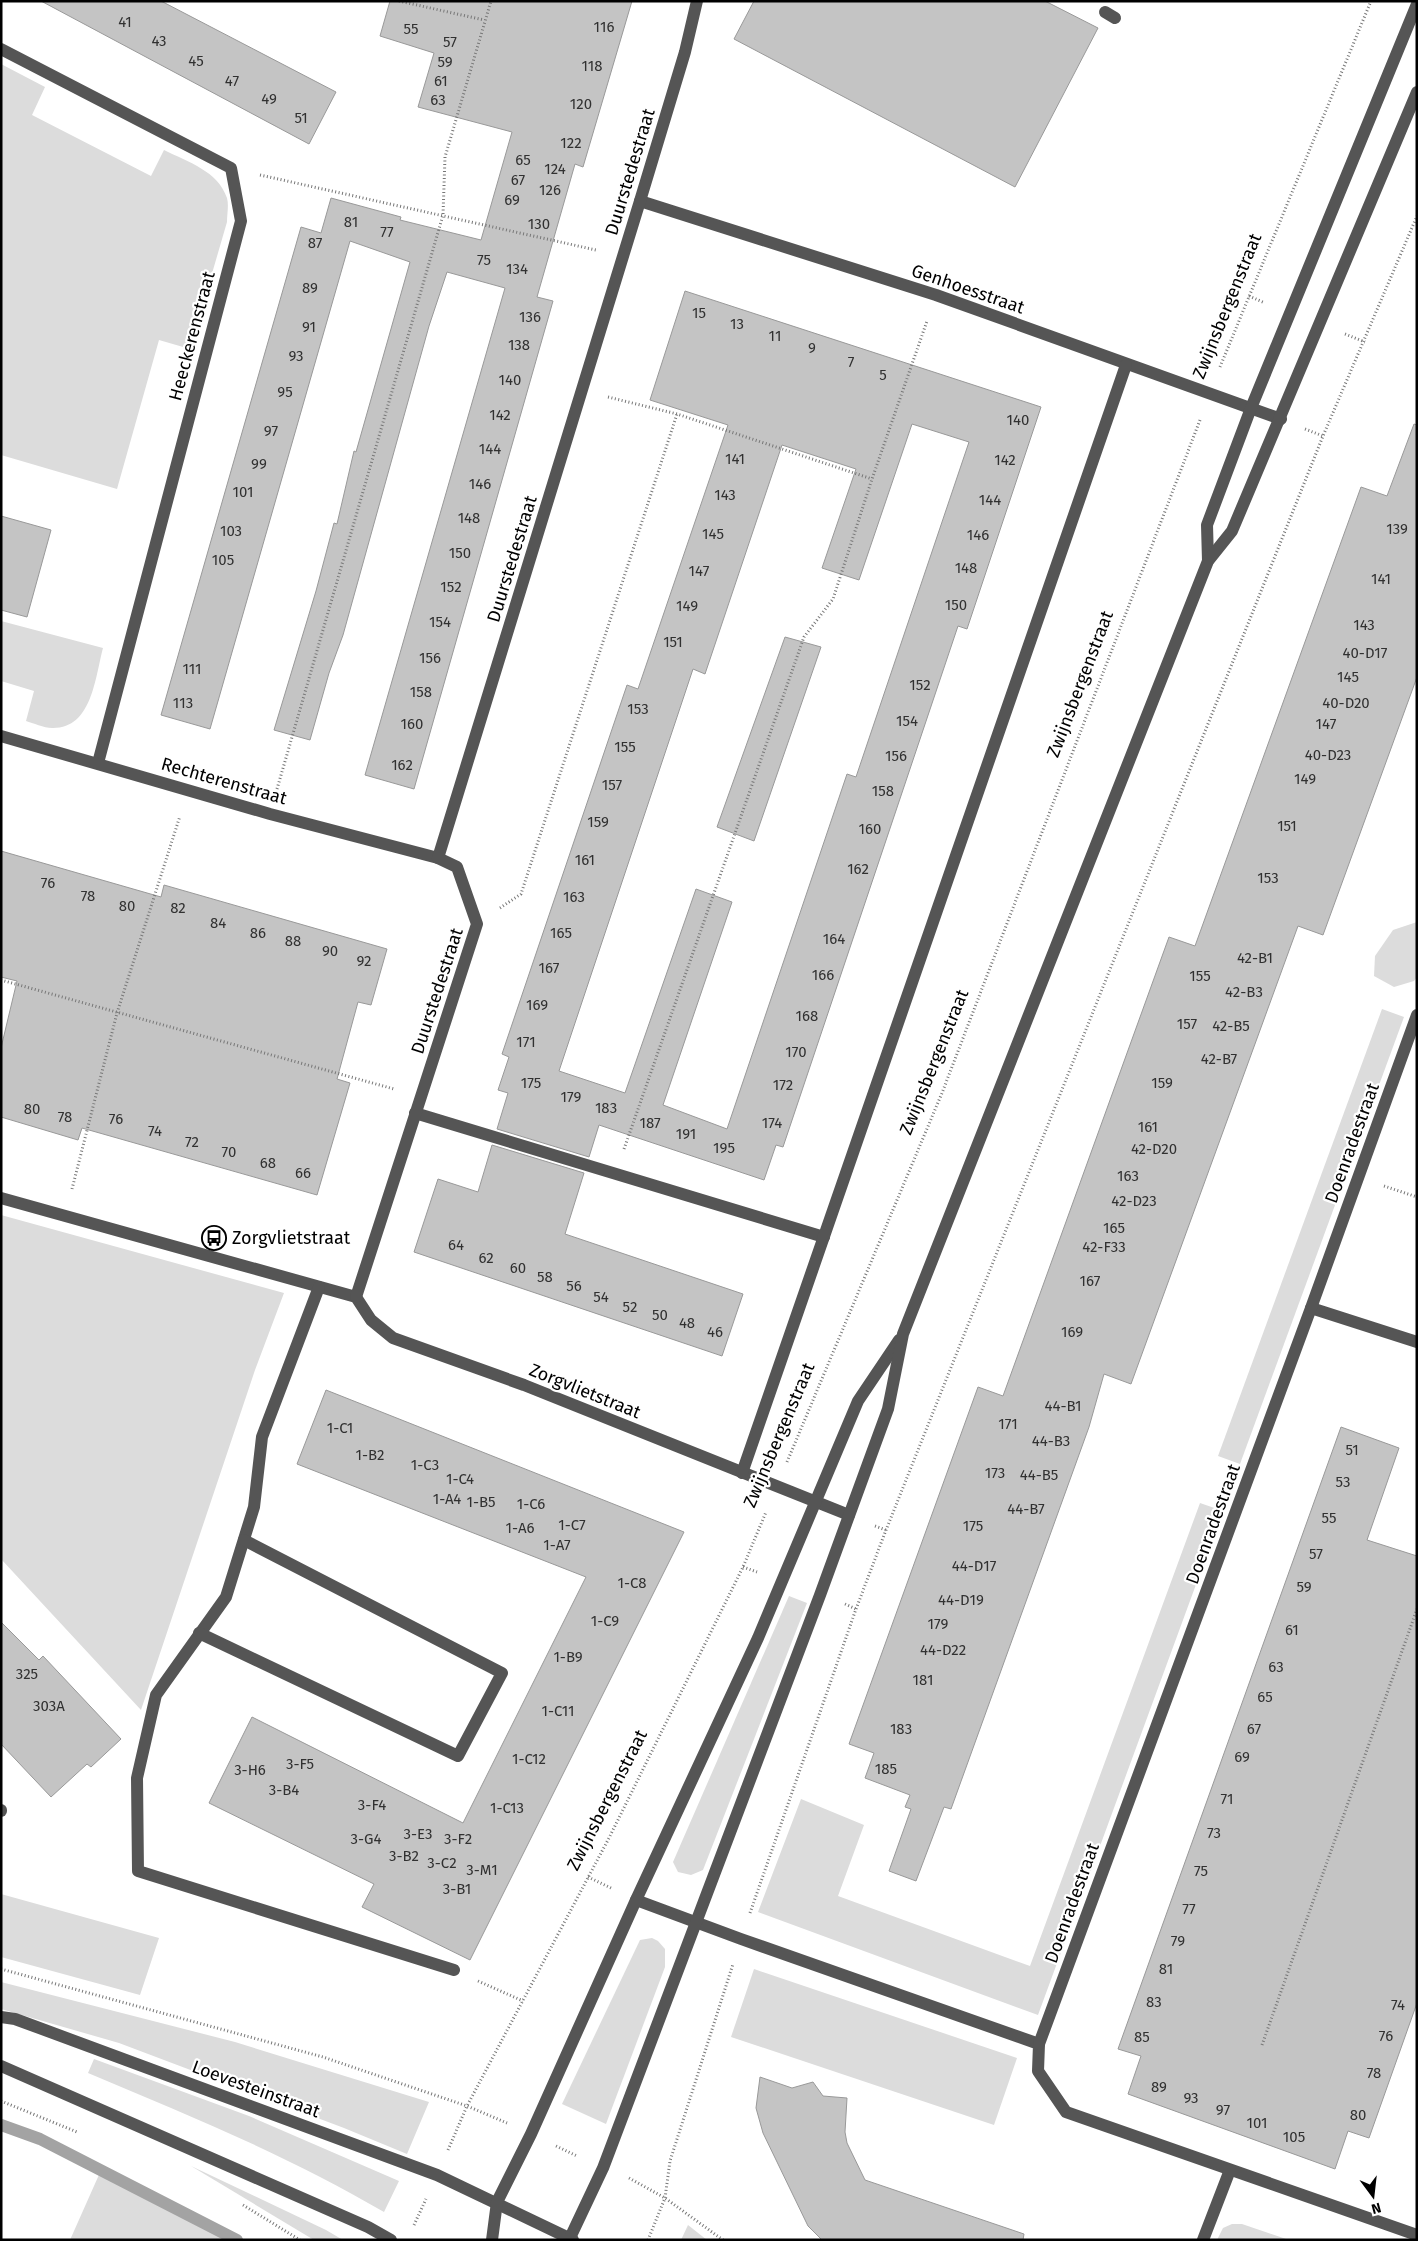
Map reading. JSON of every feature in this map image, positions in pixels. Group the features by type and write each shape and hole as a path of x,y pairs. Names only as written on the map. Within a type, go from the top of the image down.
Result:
{"street":[{"name":"Duurstedestraat","path":"356,1297 477,924 457,867 438,858 640,201 697,1"},
{"path":"1208,561 1207,525 1251,408 1417,4"},
{"path":"1,49 231,168"},
{"path":"571,2239 603,2168 888,1409 902,1334 1208,561 1232,532 1417,92"},
{"name":"Heeckerenstraat","path":"98,763 241,221 231,168"},
{"name":"Genhoesstraat","path":"640,201 936,295 1126,365 1281,419"},
{"name":"Zwijnsbergenstraat","path":"742,1473 1126,365"},
{"name":"Rechterenstraat","path":"1,736 270,814 438,858"},
{"name":"Doenradestraat","path":"1417,1015 1311,1308 1039,2044 1038,2072 1066,2112 1417,2235"},
{"path":"416,1113 824,1238"},
{"path":"1,1198 356,1297"},
{"path":"319,1286 262,1437 254,1507 226,1597 156,1696 137,1778 138,1871 454,1970"},
{"name":"Zorgvlietstraat","path":"356,1297 371,1320 393,1338 524,1385 849,1515"},
{"path":"1311,1308 1417,1342"},
{"path":"492,2240 496,2202 535,2125 636,1900 758,1638 858,1401 902,1334"},
{"path":"199,1633 458,1756 502,1673 244,1540"},
{"path":"636,1900 1039,2044"},
{"name":"Loevesteinstraat","path":"1,2016 24,2022 437,2175 571,2239"},
{"path":"1,2066 368,2228 391,2240"},
{"path":"1203,2240 1230,2170"}],"path":[{"path":"399,1 484,20"},
{"path":"270,814 442,215 446,157 491,1"},
{"name":"Zwijnsbergenstraat","path":"1,1969 323,2056 467,2106 609,1838 734,1585 777,1486 942,1092 1209,394 1371,1"},
{"path":"231,168 623,256"},
{"path":"648,2240 665,2198 670,2161 741,1939 856,1608 1316,454 1417,216"},
{"path":"615,1173 804,637 833,599 872,479 936,295"},
{"path":"582,390 677,414 872,479"},
{"path":"477,924 521,894 677,414"},
{"path":"65,1216 117,1013 189,789"},
{"path":"1,980 421,1097"},
{"path":"1358,1177 1417,1197"},
{"path":"1262,2045 1417,1609"},
{"path":"454,1970 523,2001"}],"shaded area":[{"path":"1,64 45,87 32,115 151,176 164,150 192,163 209,174 223,189 227,198 227,222 190,349 159,340 117,489 1,455"},
{"path":"1,621 103,648 90,700 76,720 65,726 52,728 26,721 34,691 1,681"},
{"path":"1417,922 1417,977 1414,981 1394,987 1374,976 1375,956 1393,930"},
{"path":"1382,1009 1404,1017 1240,1464 1218,1456"},
{"path":"1,1215 284,1293 255,1370 141,1710 1,1559"},
{"path":"1200,1503 1223,1511 1038,2015 758,1912 801,1799 864,1825 838,1896 1030,1966"},
{"path":"789,1596 807,1603 703,1870 691,1875 678,1872 673,1862"},
{"path":"1,1894 159,1938 140,1995 1,1957"},
{"path":"652,1938 658,1941 665,1949 665,1967 606,2124 562,2104 640,1940"},
{"path":"754,1969 1017,2058 994,2125 731,2037"},
{"path":"1,1982 235,2042 429,2102 407,2154 344,2128 119,2043 1,2009"},
{"path":"94,2059 249,2116 399,2181 384,2212 275,2154 88,2073"},
{"path":"191,2166 326,2230 343,2240 314,2240"},
{"path":"102,2168 162,2204 228,2240 70,2240"},
{"path":"1232,2224 1242,2224 1289,2240 1217,2240 1223,2228"},
{"path":"688,2225 707,2240 681,2240"}],"building":[{"path":"41,1 161,1 336,92 309,144"},
{"path":"390,1 632,1 583,167 575,164 537,297 553,301 414,789 365,775 505,288 447,272 429,326 343,635 329,673 310,740 274,730 316,591 334,523 337,524 354,451 356,452 410,262 350,241 210,729 161,715 301,227 321,233 331,198 401,217 400,220 481,240 512,132 418,107 434,53 380,36"},
{"path":"754,1 1045,1 1098,28 1015,187 734,39"},
{"path":"685,291 1041,407 967,629 958,626 783,1147 776,1145 764,1180 599,1125 589,1157 497,1129 508,1093 498,1090 509,1057 502,1054 627,685 638,689 728,425 650,400","holes":["912,424 969,442 856,777 847,774 727,1129 663,1105 732,902 696,889 625,1093 559,1071 693,669 705,674 782,445 856,469 822,568 859,580"]},
{"path":"1414,424 1417,425 1417,677 1323,935 1298,926 1131,1384 1104,1374 1089,1427 951,1809 944,1807 916,1881 889,1871 911,1809 905,1807 910,1795 865,1778 874,1753 849,1744 978,1387 1003,1396 1169,937 1195,946 1361,487 1387,496"},
{"path":"1,516 51,530 27,617 1,610"},
{"path":"785,637 821,647 754,841 717,827"},
{"path":"1,851 161,897 164,885 387,949 371,1005 358,1002 337,1079 350,1083 317,1195 82,1128 78,1140 1,1117 1,1048 17,981 1,977"},
{"path":"492,1145 584,1173 565,1234 743,1294 722,1356 414,1252 438,1179 478,1192"},
{"path":"326,1390 684,1532 470,1960 362,1907 374,1884 209,1803 252,1717 463,1823 586,1577 297,1464"},
{"path":"1341,1427 1399,1448 1367,1540 1417,1556 1417,2003 1369,2138 1348,2131 1335,2169 1128,2094 1141,2056 1118,2049"},
{"path":"1,1622 39,1660 43,1656 121,1739 91,1767 87,1764 51,1797 1,1744"},
{"path":"760,2077 792,2088 813,2082 823,2096 847,2098 845,2132 847,2143 865,2180 1024,2234 1023,2240 822,2240 808,2226 763,2133 756,2108"}],"waterway":[{"path":"1,2125 40,2139 237,2240"}],"place":[{"name":"Zorgvlietstraat","path":"214,1238"}]}
